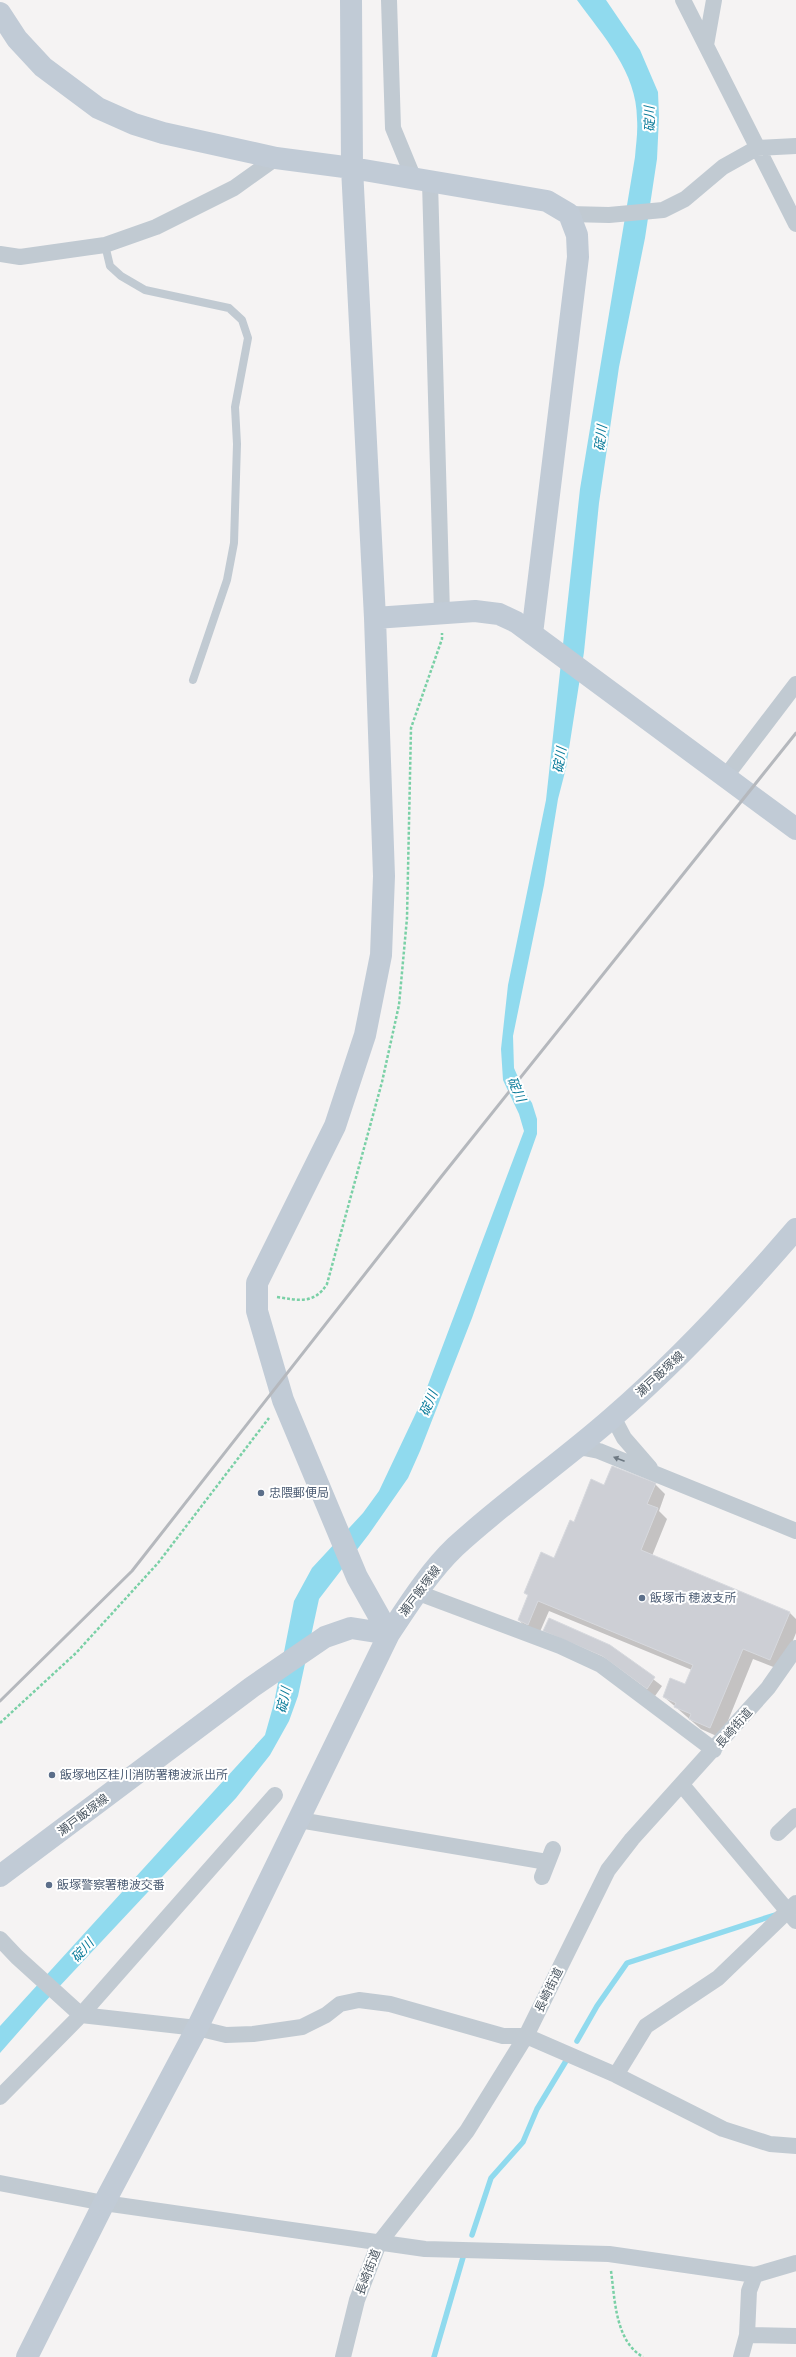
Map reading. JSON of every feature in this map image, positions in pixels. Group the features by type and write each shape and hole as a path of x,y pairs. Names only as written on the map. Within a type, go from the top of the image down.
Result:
{"street":[{"path":"27,2357 104,2203 197,2028 390,1634 357,1577 325,1504 283,1400 257,1311 257,1283 335,1126 365,1035 381,954 384,876 375,618 352,168 351,0"},
{"path":"389,0 393,128 422,181 442,613"},
{"path":"683,0 796,224"},
{"path":"706,45 714,0"},
{"path":"0,12 17,39 42,67 98,108 134,124 163,133 276,158 352,168 547,201 569,214 609,215 663,210 685,199 723,167 757,148 796,146"},
{"path":"0,254 20,257 105,245 156,227 204,204 234,188 276,158"},
{"path":"532,634 578,257 577,235 569,214"},
{"path":"375,618 475,611 500,614 557,652 587,676 796,828"},
{"path":"726,776 796,684"},
{"name":"瀬戸飯塚線","path":"0,1876 252,1688 325,1637 351,1628 390,1634 416,1592 454,1548 613,1417 676,1359 737,1297 796,1229"},
{"path":"613,1417 624,1438 639,1458 656,1473"},
{"path":"573,1450 584,1448 599,1451 796,1531"},
{"path":"416,1592 560,1646 602,1665 714,1750"},
{"name":"長崎街道","path":"343,2357 357,2300 379,2243 467,2131 526,2036 608,1870 632,1839 714,1750 768,1688 796,1648"},
{"path":"616,2075 646,2026 718,1978 793,1911 682,1785"},
{"path":"0,2097 275,1795"},
{"path":"778,1833 796,1816"},
{"path":"299,1820 547,1863"},
{"path":"0,1939 17,1957 78,2013 197,2028 226,2035 253,2034 302,2027 326,2015 340,2004 359,2000 390,2004 503,2036 526,2036 616,2075 723,2128 770,2144 796,2146"},
{"path":"0,2183 104,2203 425,2249 609,2254 755,2275 796,2263"},
{"path":"741,2357 747,2335 749,2291 755,2275"},
{"path":"747,2335 796,2336"}],"lane":[{"path":"105,245 110,266 121,276 146,290 228,308 242,320 248,338 235,407 236,444 234,543 227,580 193,680"}],"path":[{"path":"0,1723 76,1653 158,1563 283,1400"},
{"path":"609,2254 617,2312 632,2351 642,2357"}],"water":[{"name":"碇川","path":"577,0 606,0 640,50 658,92 659,117 657,159 645,238 619,367 599,503 584,652 566,768 558,799 544,885 513,1036 514,1068 524,1091 532,1103 537,1119 537,1134 472,1318 420,1451 408,1478 369,1534 319,1599 298,1696 289,1721 270,1755 236,1798 43,2004 0,2053 0,2026 265,1735 274,1703 294,1601 312,1568 363,1513 379,1491 423,1398 524,1131 519,1114 503,1080 501,1049 508,985 546,800 580,489 635,157 637,133 635,102 625,70 617,55"}],"building":[{"name":"飯塚市 穂波支所","path":"612,1466 656,1483 647,1504 658,1508 641,1550 790,1612 770,1660 743,1649 710,1728 689,1719 691,1714 674,1707 676,1703 663,1697 670,1678 685,1684 693,1665 538,1601 528,1625 518,1620 528,1595 524,1593 541,1552 554,1558 570,1520 574,1522 591,1479 604,1485"},
{"path":"549,1618 610,1645 655,1677 647,1689 602,1656 543,1631"}],"waterway":[{"path":"577,2041 597,2006 627,1963 775,1915"},
{"path":"472,2235 491,2178 523,2142 537,2109 569,2056"},
{"path":"434,2357 464,2254"}],"railway":[{"path":"0,1701 132,1571 441,1177 796,733"}],"place":[{"name":"忠隈郵便局","path":"261,1493"},
{"name":"飯塚市 穂波支所","path":"642,1598"},
{"name":"飯塚地区桂川消防署穂波派出所","path":"52,1775"},
{"name":"飯塚警察署穂波交番","path":"49,1885"}]}
